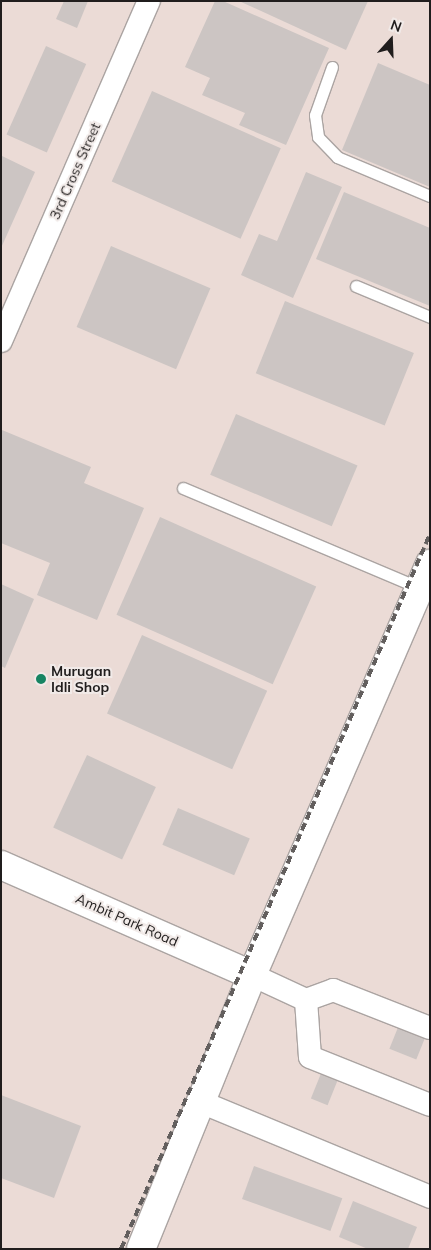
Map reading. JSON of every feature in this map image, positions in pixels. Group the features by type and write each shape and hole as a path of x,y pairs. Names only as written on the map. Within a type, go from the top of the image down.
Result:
{"street":[{"name":"3rd Cross Street","path":"1,341 149,1"},
{"path":"141,1249 252,975 423,592"},
{"name":"Ambit Park Road","path":"2,866 252,975"},
{"path":"252,975 306,1000 332,990 430,1028"},
{"path":"306,1000 310,1057 430,1105"},
{"path":"201,1102 430,1197"}],"lane":[{"path":"332,67 315,115 318,136 336,157 430,196"},
{"path":"356,286 430,317"},
{"path":"183,488 423,592"}],"shaded area":[{"path":"1,1 430,1 430,1249 1,1249"}],"building":[{"path":"64,1 88,1 77,28 56,19"},
{"path":"215,1 223,1 329,48 286,145 239,125 245,113 202,95 210,78 185,67"},
{"path":"239,1 368,1 346,50"},
{"path":"46,46 86,64 47,153 7,135"},
{"path":"378,63 430,85 430,187 342,150"},
{"path":"152,91 281,148 241,239 112,181"},
{"path":"2,156 35,172 1,248 1,158"},
{"path":"306,172 342,187 293,298 241,275 259,234 277,241"},
{"path":"344,192 430,228 430,306 316,259"},
{"path":"111,246 210,288 176,369 77,327"},
{"path":"285,301 414,353 385,425 256,373"},
{"path":"236,414 358,466 332,526 210,475"},
{"path":"2,430 91,467 84,483 144,508 97,620 37,595 50,563 1,543"},
{"path":"160,517 316,587 273,684 116,615"},
{"path":"1,584 34,599 5,668 1,666"},
{"path":"142,635 267,691 232,769 107,714"},
{"path":"87,755 156,787 122,860 53,828"},
{"path":"178,808 250,838 234,875 162,845"},
{"path":"401,1020 428,1031 416,1060 389,1049"},
{"path":"324,1066 341,1073 328,1105 311,1098"},
{"path":"1,1095 81,1126 54,1198 1,1178"},
{"path":"254,1166 342,1198 330,1231 242,1199"},
{"path":"353,1201 417,1227 408,1249 368,1249 339,1237"}],"railway":[{"path":"121,1249 430,534"}],"place":[{"name":"Murugan Idli Shop","path":"41,679"}]}
